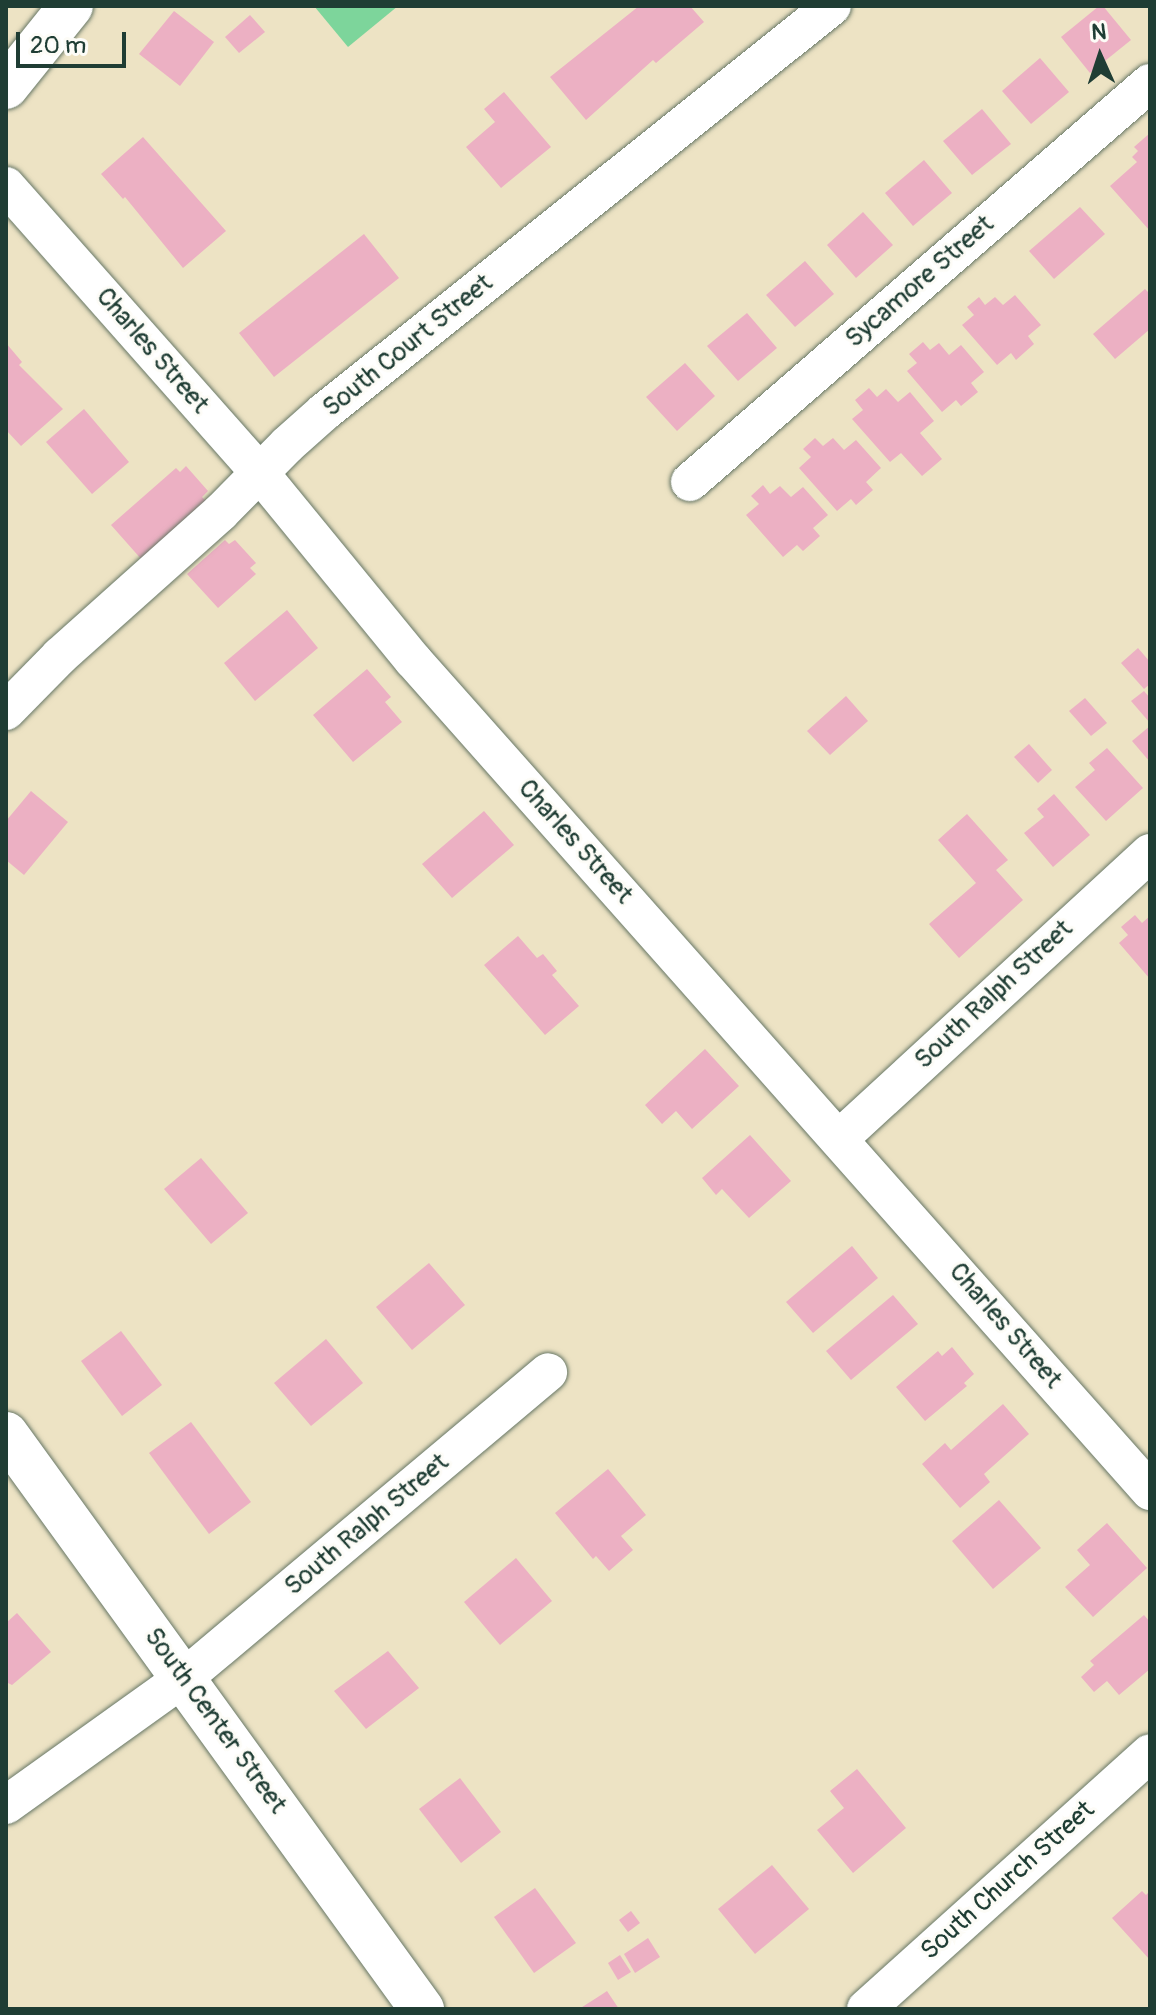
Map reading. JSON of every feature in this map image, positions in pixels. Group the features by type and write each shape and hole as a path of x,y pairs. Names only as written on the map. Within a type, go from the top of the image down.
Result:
{"street":[{"path":"6,87 71,6"},
{"name":"South Court Street","path":"6,711 60,656 220,513 324,412 832,6"},
{"name":"Sycamore Street","path":"690,482 1150,83"},
{"name":"Charles Street","path":"6,186 259,472 413,660 1150,1491"},
{"name":"South Ralph Street","path":"840,1138 1150,853"},
{"name":"South Ralph Street","path":"6,1805 185,1677 548,1372"},
{"name":"South Center Street","path":"6,1434 185,1677 422,2009"},
{"name":"South Church Street","path":"866,2009 1150,1753"}],"green space":[{"path":"314,6 398,6 348,47"}],"building":[{"path":"639,6 690,6 704,22 656,63 653,60 586,120 550,77"},
{"path":"1103,6 1131,40 1090,73 1061,37"},
{"path":"174,11 214,42 180,86 139,54"},
{"path":"250,15 265,32 239,53 225,37"},
{"path":"1040,58 1069,92 1031,124 1002,91"},
{"path":"504,92 551,147 501,188 466,147 495,122 484,109"},
{"path":"982,109 1011,144 972,175 943,141"},
{"path":"1150,133 1150,231 1110,186 1137,162 1132,157 1138,151 1134,147"},
{"path":"143,137 226,231 183,268 125,197 123,199 101,174"},
{"path":"924,160 952,193 913,226 885,193"},
{"path":"1080,207 1105,234 1054,279 1029,251"},
{"path":"863,212 893,245 856,278 827,245"},
{"path":"364,234 399,278 274,377 239,333"},
{"path":"805,261 834,294 795,327 766,295"},
{"path":"1145,289 1150,294 1150,329 1115,359 1093,334"},
{"path":"1015,295 1041,325 1028,336 1034,344 1016,360 1011,353 997,365 962,325 974,315 967,307 979,297 985,305 995,297 1003,305"},
{"path":"747,313 777,348 738,381 707,346"},
{"path":"923,342 930,350 939,343 949,355 961,345 984,372 971,383 978,392 961,406 956,400 942,412 907,371 917,363 909,354"},
{"path":"6,343 22,362 19,365 63,409 21,446 6,430"},
{"path":"685,363 715,396 677,431 646,397"},
{"path":"869,388 877,397 886,389 898,402 910,392 934,421 920,433 942,459 922,476 901,453 890,462 852,419 863,410 855,400"},
{"path":"84,409 129,462 92,494 46,442"},
{"path":"815,438 823,446 833,438 844,450 856,440 881,468 866,482 873,490 856,505 851,499 837,511 799,468 811,457 803,449"},
{"path":"186,466 208,491 202,497 207,502 142,560 111,525 176,468 180,472"},
{"path":"763,485 770,494 780,486 791,497 803,487 828,515 813,528 820,536 803,551 797,545 783,557 746,515 759,504 751,496"},
{"path":"225,540 229,544 235,540 256,563 250,568 256,574 218,608 187,574"},
{"path":"287,610 318,648 255,701 224,663"},
{"path":"1138,648 1150,662 1150,684 1144,689 1121,663"},
{"path":"367,669 391,697 385,702 402,722 353,762 313,715"},
{"path":"1144,691 1150,698 1150,723 1131,701"},
{"path":"846,696 868,721 830,755 807,731"},
{"path":"1085,698 1107,723 1091,736 1069,711"},
{"path":"1150,726 1150,762 1132,741"},
{"path":"1029,744 1052,770 1038,783 1014,757"},
{"path":"1107,748 1143,788 1106,821 1075,787 1095,770 1089,763"},
{"path":"31,791 68,822 24,875 6,860 6,821"},
{"path":"1054,794 1090,835 1053,867 1024,833 1044,817 1037,809"},
{"path":"484,811 514,845 452,898 422,864"},
{"path":"967,814 1008,860 996,870 1023,900 959,958 929,924 976,883 938,840"},
{"path":"1135,915 1142,923 1150,916 1150,979 1119,943 1128,935 1121,927"},
{"path":"518,936 537,958 543,954 557,971 552,975 579,1006 545,1035 484,965"},
{"path":"705,1049 739,1086 692,1129 676,1111 662,1124 645,1105"},
{"path":"750,1135 791,1181 749,1218 722,1189 716,1195 702,1178"},
{"path":"201,1158 248,1213 211,1244 164,1189"},
{"path":"852,1246 878,1278 813,1333 786,1302"},
{"path":"429,1263 465,1305 412,1350 376,1307"},
{"path":"893,1295 918,1324 851,1380 826,1351"},
{"path":"121,1331 162,1385 122,1416 81,1361"},
{"path":"326,1339 363,1383 311,1426 274,1383"},
{"path":"952,1347 974,1374 964,1383 967,1386 925,1421 896,1387 938,1351 942,1356"},
{"path":"1003,1404 1029,1434 984,1474 990,1482 960,1508 922,1464 945,1443 951,1450"},
{"path":"191,1422 251,1502 209,1534 149,1453"},
{"path":"608,1469 646,1515 621,1536 633,1550 609,1571 596,1556 593,1559 555,1513"},
{"path":"999,1500 1041,1548 993,1589 952,1541"},
{"path":"1107,1523 1147,1568 1093,1617 1065,1587 1090,1565 1077,1550"},
{"path":"516,1558 552,1601 500,1645 464,1602"},
{"path":"17,1613 51,1652 12,1685 6,1682 6,1623"},
{"path":"1144,1615 1150,1622 1150,1669 1119,1695 1107,1681 1094,1692 1081,1677 1094,1665 1090,1661"},
{"path":"388,1651 419,1688 366,1729 334,1691"},
{"path":"857,1769 906,1828 853,1873 817,1830 844,1808 830,1791"},
{"path":"460,1778 501,1832 461,1863 419,1809"},
{"path":"772,1865 809,1909 755,1954 718,1909"},
{"path":"535,1888 576,1943 534,1973 494,1917"},
{"path":"1142,1891 1146,1895 1150,1891 1150,1960 1112,1918"},
{"path":"631,1911 640,1923 628,1932 619,1920"},
{"path":"648,1938 660,1957 635,1973 624,1954"},
{"path":"620,1955 631,1972 618,1980 608,1963"},
{"path":"607,1991 619,2009 579,2009 601,1995"}]}
